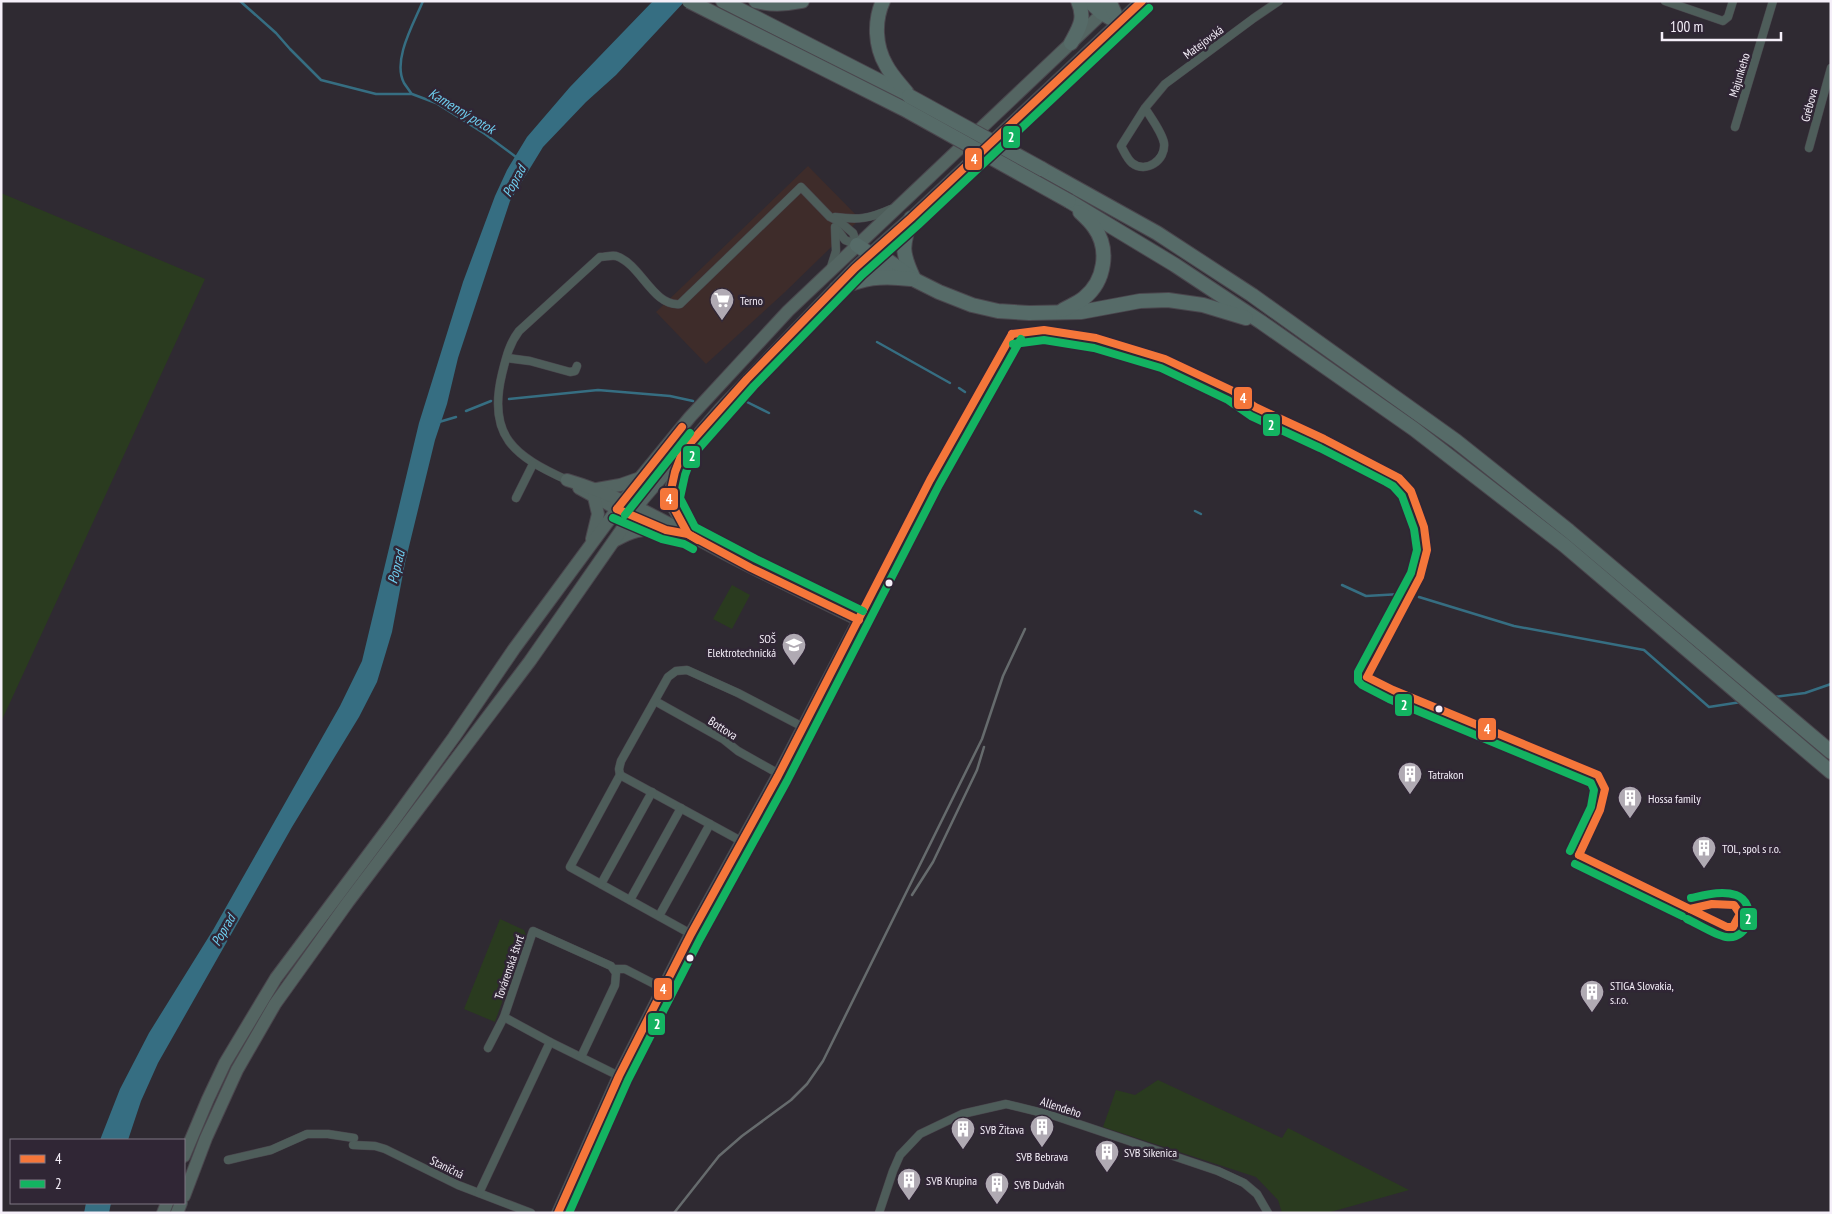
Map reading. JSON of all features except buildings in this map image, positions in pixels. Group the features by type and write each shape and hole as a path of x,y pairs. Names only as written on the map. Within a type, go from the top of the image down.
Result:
{"highway":[{"path":"689,1 904,109 1069,201 1159,255 1261,322 1414,429 1487,484 1564,545 1831,772"},
{"path":"723,1 909,96 1042,169 1157,233 1252,295 1417,412 1516,488 1831,752"},
{"path":"756,1 765,4 787,4 802,1"},
{"path":"884,1 880,9 877,29 879,48 886,66 909,96"},
{"path":"1071,43 1081,24 1083,11 1078,1"},
{"path":"1089,1 1109,5 1119,23"},
{"path":"1060,311 1076,303 1091,291 1101,273 1103,264 1103,245 1094,227 1069,201"},
{"path":"911,218 903,250 906,263 915,280"},
{"path":"857,246 870,254 880,255 915,280 972,305 1014,312 1081,312 1122,304 1168,300 1203,305 1261,322"},
{"path":"870,254 873,265 892,277"},
{"path":"836,289 866,278 892,277 915,280"}],"main road":[{"path":"185,1193 206,1138 237,1070 275,1004 348,902 530,661 634,511 720,409 870,254 911,218 1142,1"},
{"path":"185,1154 225,1063 276,978 403,807 514,649 640,478 704,402 788,311 1109,5"},
{"path":"683,451 675,472 669,499 688,534"},
{"path":"596,493 640,478"},
{"path":"558,1213 619,1076 691,934 779,774 859,620 751,568 688,534 567,480"},
{"path":"592,542 598,514 596,493"},
{"path":"634,511 666,530"},
{"path":"612,542 630,532 646,529 688,534"}],"street":[{"name":"Matejovská","path":"1145,108 1164,143 1163,154 1157,162 1149,166 1138,166 1132,163 1121,146 1145,108 1165,84 1279,1"},
{"path":"1665,1 1723,21 1728,17 1733,1"},
{"name":"Majunkeho","path":"1735,127 1773,1"},
{"name":"Grébova","path":"1809,148 1831,68"},
{"path":"567,480 533,464 507,440 499,422 499,386 511,342 519,331 600,257 614,255 626,261 664,301 673,305 680,304 801,187 830,217 840,222 853,233 857,246"},
{"path":"830,217 857,220 900,205"},
{"path":"830,217 835,228 845,240 857,246"},
{"path":"829,272 836,251 835,228"},
{"path":"507,358 530,360 570,372 574,371 577,366"},
{"path":"516,498 533,464"},
{"path":"691,934 570,867 620,775 621,761 671,673 682,669 738,693 803,727"},
{"name":"Bottova","path":"655,701 723,739 738,751 779,774"},
{"path":"620,775 741,841"},
{"path":"601,884 652,792"},
{"path":"630,900 681,808"},
{"path":"659,916 710,824"},
{"name":"Továrenská štvrť","path":"619,1076 504,1017 533,931 614,969 626,969 664,989"},
{"path":"581,1058 615,986 617,977 614,969"},
{"path":"488,1048 504,1017"},
{"path":"479,1193 550,1042"},
{"name":"Allendeho","path":"879,1213 892,1172 900,1155 920,1134 962,1114 1006,1104 1055,1116 1218,1171 1244,1183 1257,1194 1268,1213"},
{"name":"Staničná","path":"228,1160 271,1150 307,1134 328,1134 375,1146 458,1185 532,1213"}],"shaded area":[{"path":"808,166 860,219 785,292 706,364 656,312"}],"green space":[{"path":"1,193 205,279 1,722"},
{"path":"732,585 750,595 732,629 713,619"},
{"path":"500,919 524,930 526,935 495,1022 464,1009"},
{"path":"1158,1080 1282,1138 1288,1128 1409,1190 1327,1213 1282,1213 1278,1200 1256,1177 1103,1127 1116,1090 1135,1095"}],"water":[{"name":"Poprad","path":"653,1 685,1 616,75 586,102 543,147 510,201 458,358 447,404 435,440 405,563 392,632 377,682 359,717 292,827 158,1063 141,1101 128,1139 100,1139 120,1089 149,1033 213,930 340,706 362,661 419,423 463,282 495,196 507,170 527,137 570,87"},
{"path":"86,1204 111,1204 109,1213 84,1213"}],"waterway":[{"name":"Kamenný potok","path":"240,1 276,33 321,80 376,94 412,94 436,103 485,134 516,157"},
{"path":"411,93 404,83 401,74 402,53 423,1"},
{"path":"877,342 950,383"},
{"path":"959,388 965,392"},
{"path":"509,399 598,390 670,396 693,401"},
{"path":"466,411 491,401"},
{"path":"738,401 745,401 769,413"},
{"path":"983,402 987,404"},
{"path":"439,422 456,417"},
{"path":"1195,511 1201,514"},
{"path":"1342,585 1366,596 1401,594"},
{"path":"1419,597 1514,626 1644,650 1709,707 1741,702"},
{"path":"1774,697 1805,693 1831,684"}],"railway":[{"path":"674,1213 719,1156 742,1136 791,1100 807,1084 823,1061 982,739 1003,676 1025,629"},
{"path":"912,895 933,862 977,770 984,747"}],"transit line":[{"name":"4","path":"859,620 751,568 688,534 669,499 675,472 683,451 747,379 855,268 911,218 1142,1"},
{"name":"2","path":"863,611 695,527 680,498 685,475 692,456 754,386 862,275 918,225 1149,8"},
{"name":"4","path":"1012,334 1044,330 1096,338 1165,359 1233,391 1255,407 1324,439 1399,478 1411,491 1424,527 1427,550 1420,577 1367,677 1393,690 1598,775 1605,789 1600,810 1579,855"},
{"name":"4","path":"558,1213 619,1076 691,934 778,776 930,480 1012,334"},
{"name":"2","path":"569,1213 628,1080 700,939 787,781 939,485 1021,339"},
{"name":"2","path":"1013,344 1044,340 1094,348 1161,368 1228,400 1251,416 1320,448 1393,486 1402,496 1414,529 1417,550 1411,573 1358,672 1358,681 1389,699 1591,783 1594,790 1591,807 1570,851"},
{"name":"4","path":"617,509 682,427"},
{"name":"2","path":"625,515 690,433"},
{"name":"4","path":"617,509 666,530 688,534 698,540"},
{"name":"2","path":"613,518 662,539 684,544 693,549"},
{"name":"4","path":"1579,855 1690,909"},
{"name":"2","path":"1575,864 1682,916"},
{"name":"2","path":"1687,919 1726,937 1734,937 1741,933 1746,928 1748,920 1747,906 1743,899 1736,895 1719,893 1691,898"},
{"name":"4","path":"1712,904 1734,905 1740,914 1733,927 1727,927 1690,909 1712,904"}],"place":[{"name":"Terno","path":"722,321"},
{"name":"SOŠ Elektrotechnická","path":"794,666"},
{"name":"Tatrakon","path":"1410,795"},
{"name":"Hossa family","path":"1630,819"},
{"name":"TOL, spol s r.o.","path":"1704,869"},
{"name":"STIGA Slovakia, s.r.o.","path":"1592,1013"},
{"name":"SVB Bebrava","path":"1042,1148"},
{"name":"SVB Žitava","path":"963,1150"},
{"name":"SVB Sikenica","path":"1107,1173"},
{"name":"SVB Krupina","path":"909,1201"},
{"name":"SVB Dudváh","path":"997,1205"}]}
